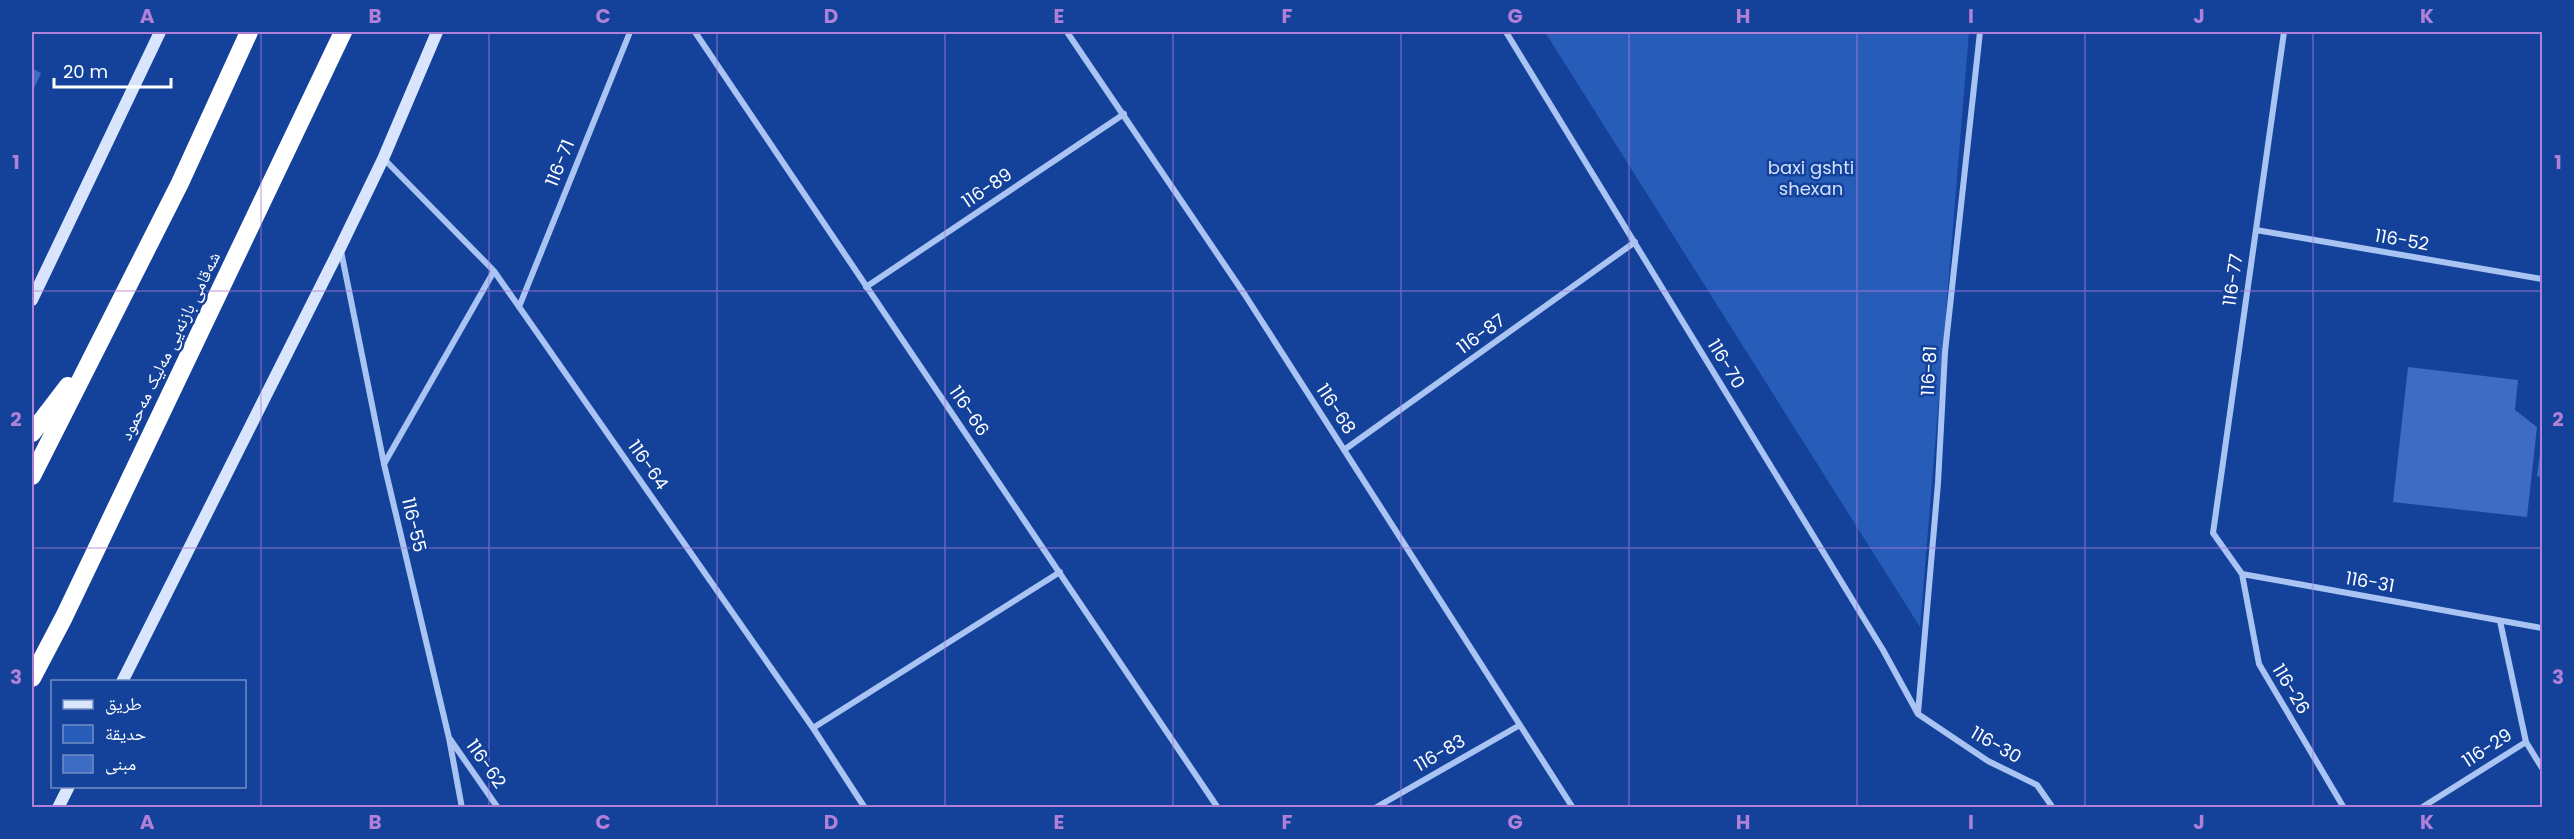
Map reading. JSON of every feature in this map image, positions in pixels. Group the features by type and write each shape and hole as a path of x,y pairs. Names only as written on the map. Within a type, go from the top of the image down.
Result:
{"highway":[{"path":"32,476 180,183 249,32"},
{"name":"شەقامی بازنەیی مەلیک مەحمود","path":"32,678 64,617 343,32"},
{"path":"32,434 94,351"}],"main road":[{"path":"32,300 160,32"},
{"path":"123,680 340,248 383,159 437,32"},
{"path":"58,807 68,788"}],"street":[{"name":"116-71","path":"519,307 630,32"},
{"name":"116-66","path":"695,32 1218,807"},
{"name":"116-68","path":"1067,32 1124,114 1344,450 1573,807"},
{"name":"116-70","path":"1506,32 1883,650 1918,714"},
{"name":"116-81","path":"1918,714 1938,483 1945,352 1980,32"},
{"name":"116-77","path":"2242,574 2212,533 2284,32"},
{"name":"116-89","path":"866,287 1124,114"},
{"name":"116-64","path":"383,159 494,271 813,728 865,807"},
{"name":"116-52","path":"2256,230 2542,279"},
{"name":"116-87","path":"1344,450 1635,242"},
{"name":"116-55","path":"340,248 384,464 449,738 462,807"},
{"path":"384,464 494,271"},
{"path":"813,728 1060,572"},
{"name":"116-31","path":"2242,574 2542,628"},
{"name":"116-26","path":"2242,574 2259,664 2344,807"},
{"name":"116-29","path":"2421,807 2526,742 2500,621"},
{"name":"116-30","path":"1918,714 1988,761 2037,785 2053,807"},
{"name":"116-83","path":"1375,807 1520,724"},
{"name":"116-62","path":"449,738 498,807"},
{"path":"2526,742 2542,768"}],"green space":[{"name":"baxi gshti shexan","path":"1545,32 1969,32 1920,627"}],"building":[{"path":"32,68 41,73 32,93"},
{"path":"2408,367 2518,380 2515,410 2537,427 2527,517 2393,502"},
{"path":"2542,446 2542,477 2537,476"}]}
